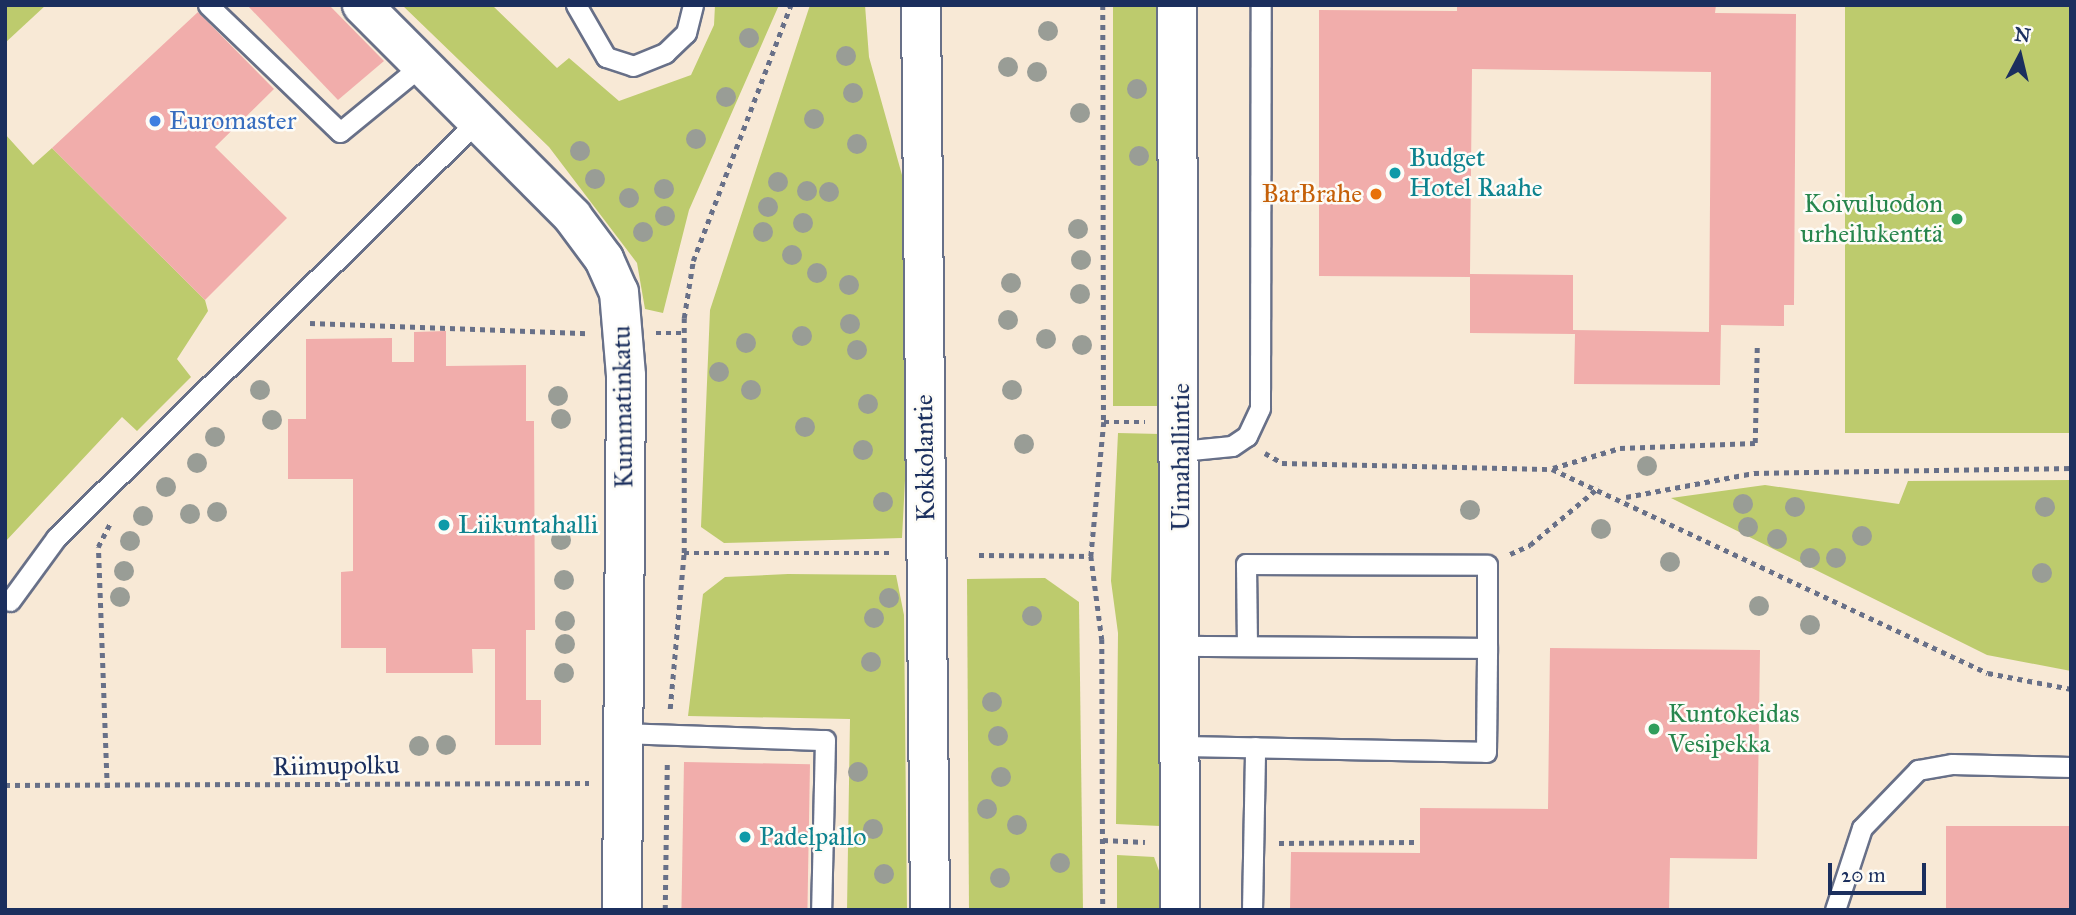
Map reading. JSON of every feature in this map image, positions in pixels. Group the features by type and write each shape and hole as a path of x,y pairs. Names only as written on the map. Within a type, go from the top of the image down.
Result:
{"street":[{"name":"Kummatinkatu","path":"362,5 572,216 604,258 619,292 624,333 622,910"},
{"name":"Kokkolantie","path":"921,5 930,910"},
{"name":"Uimahallintie","path":"1177,5 1182,436 1180,910"}],"lane":[{"path":"208,5 340,132 422,65"},
{"path":"576,5 606,57 633,66 664,53 686,33 693,5"},
{"path":"1182,436 1221,450 1247,436 1260,408 1261,5"},
{"path":"10,601 56,538 476,122"},
{"path":"1180,747 1486,752 1487,565 1246,564 1247,646"},
{"path":"1181,646 1487,648"},
{"path":"623,733 825,740 821,910"},
{"path":"1252,910 1255,747"},
{"path":"1835,910 1861,828 1918,770 1952,764 2071,767"}],"path":[{"path":"664,910 668,735 684,553 684,318 692,261 792,5"},
{"path":"1103,5 1104,422 1091,556 1102,639 1103,910"},
{"path":"303,323 624,333"},
{"path":"1247,436 1282,463 1552,469 1620,449 1755,443 1757,347"},
{"path":"1104,422 1182,436"},
{"path":"1624,497 1754,473 2071,468"},
{"path":"1552,469 1624,497 1988,673 2071,689"},
{"path":"1487,565 1530,545 1599,486"},
{"path":"107,788 98,547 115,515"},
{"path":"684,553 893,553"},
{"path":"979,555 1091,556"},
{"name":"Riimupolku","path":"5,785 107,788 667,782"},
{"path":"1253,843 1416,842"}],"green space":[{"path":"5,5 46,5 5,43"},
{"path":"402,5 492,5 557,68 569,58 619,101 691,75 714,25 715,5 779,5 689,210 663,313 645,309 637,263 549,147"},
{"path":"810,5 865,5 869,57 902,175 910,385 902,538 724,543 701,527 710,310"},
{"path":"1113,5 1158,5 1158,406 1113,406"},
{"name":"Koivuluodon urheilukenttä","path":"1845,5 2071,5 2071,433 1845,433"},
{"path":"5,134 33,165 52,148 205,300 208,311 177,359 191,377 137,431 122,417 5,542"},
{"path":"1118,433 1160,434 1160,826 1116,824 1118,633 1111,581"},
{"path":"2071,480 2071,671 1987,655 1671,498 1765,485 1899,504 1908,481"},
{"path":"788,574 896,575 904,615 907,910 847,910 850,719 688,716 703,594 725,577"},
{"path":"1045,578 1079,602 1083,910 969,910 967,579"},
{"path":"1117,855 1154,857 1162,879 1162,910 1117,910"}],"building":[{"path":"247,5 329,5 384,61 338,100"},
{"name":"Budget Hotel Raahe","path":"1457,5 1716,5 1715,13 1796,14 1794,305 1784,305 1784,326 1721,325 1720,385 1574,384 1575,334 1470,333 1470,277 1319,276 1319,10 1457,11","holes":["1472,69 1711,72 1709,332 1573,330 1573,275 1470,274"]},
{"path":"198,12 274,89 215,147 287,218 205,300 52,148"},
{"name":"Liikuntahalli","path":"446,331 446,366 526,365 526,421 534,421 535,630 526,630 526,700 541,700 541,745 495,745 495,649 472,649 473,673 386,673 386,648 341,648 341,572 353,571 353,479 288,479 288,419 306,419 306,339 392,338 392,362 414,362 414,332"},
{"name":"Kuntokeidas Vesipekka","path":"1550,648 1760,650 1757,859 1670,858 1669,910 1290,910 1291,852 1420,853 1420,808 1548,809"},
{"name":"Padelpallo","path":"684,762 810,764 807,910 681,910"},
{"path":"1946,826 2071,826 2071,910 1946,910"}],"place":[{"name":"Euromaster","path":"155,121"},
{"name":"Budget Hotel Raahe","path":"1395,173"},
{"name":"BarBrahe","path":"1376,194"},
{"name":"Koivuluodon urheilukenttä","path":"1957,219"},
{"name":"Liikuntahalli","path":"444,525"},
{"name":"Kuntokeidas Vesipekka","path":"1654,729"},
{"name":"Padelpallo","path":"745,837"}]}
